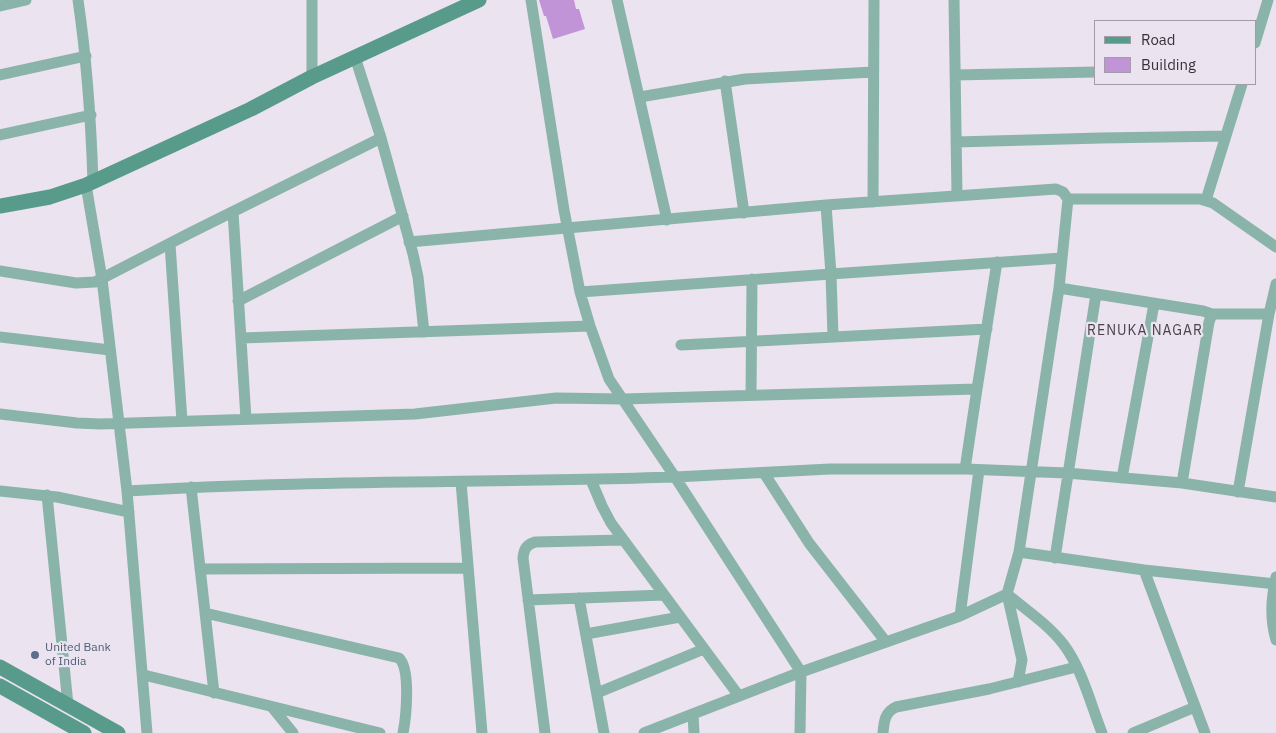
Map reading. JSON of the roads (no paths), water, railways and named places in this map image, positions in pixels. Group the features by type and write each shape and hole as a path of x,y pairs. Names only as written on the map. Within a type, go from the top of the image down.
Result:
{"main road":[{"path":"0,206 50,197 89,184 251,109 312,77 472,2"},
{"path":"0,667 118,733"},
{"path":"0,686 84,733"}],"street":[{"path":"0,6 26,0"},
{"path":"78,0 86,56 91,115 89,184 127,491 144,675 147,733"},
{"path":"312,0 312,77"},
{"path":"531,0 564,210 580,292 609,379 801,672 800,733"},
{"path":"617,0 666,220"},
{"path":"873,202 874,0"},
{"path":"954,0 957,196"},
{"path":"1256,40 1268,0"},
{"path":"0,75 86,56"},
{"path":"355,57 403,216 418,277 424,332"},
{"path":"640,97 725,81 873,72"},
{"path":"955,75 1094,72"},
{"path":"725,81 744,212"},
{"path":"1206,200 1242,85"},
{"path":"0,135 91,115"},
{"path":"956,142 1226,136"},
{"path":"0,271 87,284 102,279 381,138"},
{"path":"409,242 826,205 1056,189 1063,192 1068,199 1059,288 1019,552 1007,594 1022,660 1018,682"},
{"path":"1068,199 1188,198 1206,200 1276,247"},
{"path":"826,205 833,337"},
{"path":"233,212 246,419"},
{"path":"238,301 403,216"},
{"path":"170,244 182,421"},
{"path":"580,292 1062,258"},
{"path":"965,469 997,262"},
{"path":"751,395 752,279"},
{"path":"1059,288 1212,314 1269,314"},
{"path":"1238,492 1269,314 1275,290"},
{"path":"1055,558 1096,294"},
{"path":"1122,478 1154,304"},
{"path":"1182,483 1209,322 1212,314"},
{"path":"241,338 590,326"},
{"path":"681,345 987,329"},
{"path":"0,337 110,350"},
{"path":"0,414 76,423 118,423 415,414 556,398 623,399 977,389"},
{"path":"127,491 191,487 591,480 830,469 965,469 1067,474 1182,483 1276,497"},
{"path":"960,616 979,470"},
{"path":"764,473 809,543 886,642"},
{"path":"591,480 611,523 739,696"},
{"path":"461,482 482,733"},
{"path":"191,487 214,693"},
{"path":"0,491 47,495 129,512"},
{"path":"47,495 68,705"},
{"path":"545,733 523,550 527,544 534,542 623,540"},
{"path":"1019,552 1144,570 1276,581 1272,616 1276,640"},
{"path":"200,569 468,568"},
{"path":"1144,570 1205,733"},
{"path":"528,600 664,594"},
{"path":"644,733 801,672 960,616 1007,594"},
{"path":"1007,594 1053,633 1065,646 1076,666 1102,733"},
{"path":"579,598 604,733"},
{"path":"205,613 399,658 403,661 405,667 406,705 403,733"},
{"path":"586,634 680,617"},
{"path":"597,693 704,649"},
{"path":"883,733 886,716 890,710 896,707 950,698 1076,666"},
{"path":"144,675 380,733"},
{"path":"272,707 293,733"},
{"path":"1134,733 1195,707"},
{"path":"693,714 694,733"}],"place":[{"name":"United Bank of India","path":"35,655"}],"district":[{"name":"RENUKA NAGAR","path":"1145,331"}]}
